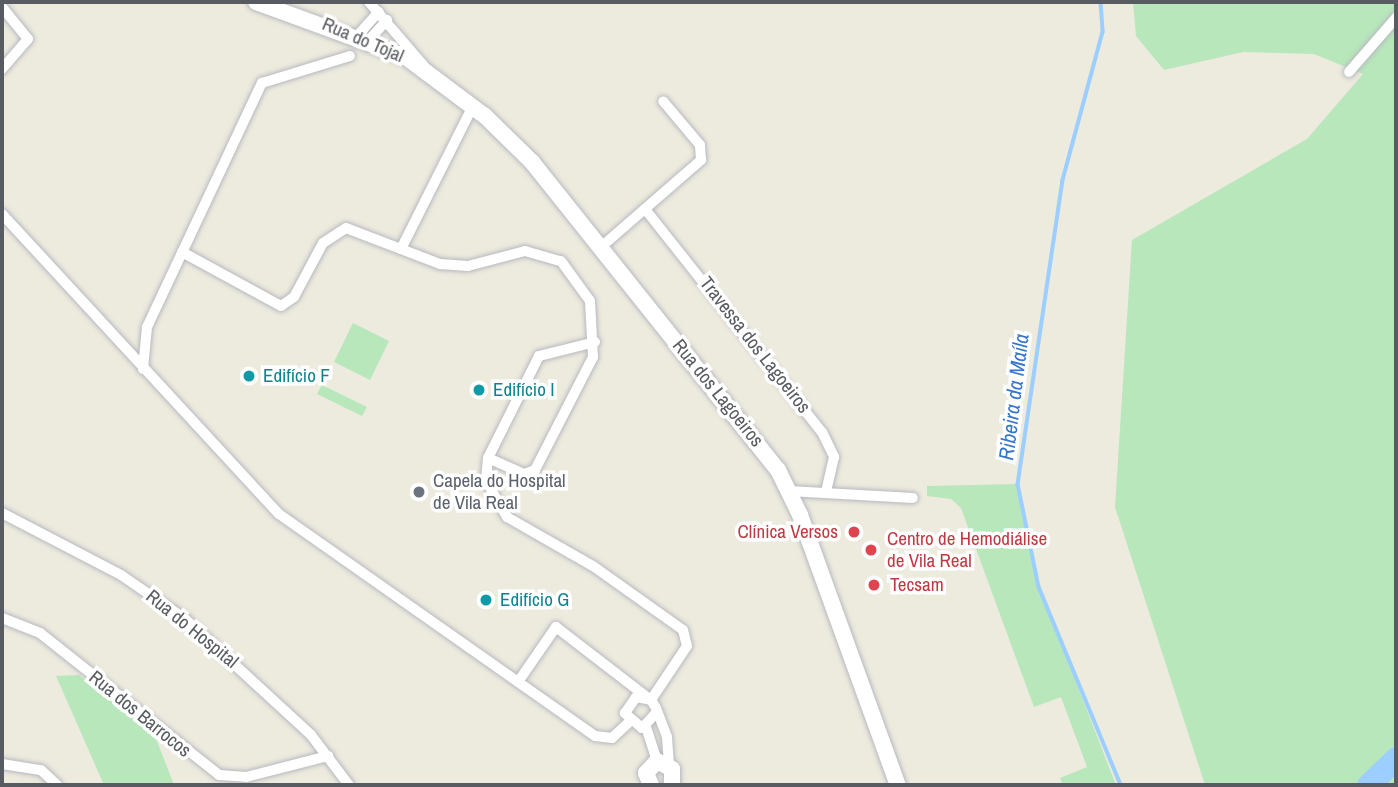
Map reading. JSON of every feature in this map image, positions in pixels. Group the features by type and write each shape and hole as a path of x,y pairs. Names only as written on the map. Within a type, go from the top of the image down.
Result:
{"main road":[{"name":"Rua do Tojal","path":"256,2 364,38 427,71"},
{"name":"Rua dos Lagoeiros","path":"427,71 473,106 523,152 765,450 789,491 898,785"},
{"path":"644,783 663,763 670,784"}],"street":[{"path":"369,2 427,71"},
{"path":"2,7 29,39 2,69"},
{"path":"364,38 383,16"},
{"path":"1349,72 1396,18"},
{"path":"143,369 143,336 265,80 350,55"},
{"path":"601,247 702,156 663,101"},
{"path":"401,249 473,106"},
{"name":"Travessa dos Lagoeiros","path":"645,209 822,432 834,457 826,492"},
{"path":"2,214 279,514 601,739 612,738 629,722 628,703 649,698 687,646 683,630 593,566 506,517 489,491 488,458 540,356 595,342"},
{"path":"182,252 281,306 337,231 363,229 401,249 454,266 525,251 555,257 587,292 595,342 591,362 535,470 524,474 488,458"},
{"path":"789,491 913,498"},
{"name":"Rua do Hospital","path":"2,513 174,611 328,756 349,785"},
{"name":"Rua dos Barrocos","path":"2,618 40,633 219,775 246,777 328,756"},
{"path":"518,682 556,627 649,698 657,712 663,763"},
{"path":"646,727 657,712"},
{"path":"629,722 646,727 663,763"},
{"path":"2,764 41,770 57,785"}],"green space":[{"path":"1133,2 1396,2 1396,785 1205,785 1115,507 1132,240 1307,139 1363,74 1314,54 1243,52 1164,70 1136,36"},
{"path":"353,323 389,341 370,380 334,362"},
{"path":"322,385 367,407 362,416 317,394"},
{"path":"1018,484 1039,587 1116,785 1063,785 1060,778 1087,767 1061,697 1034,707 961,508 951,499 927,496 927,486"},
{"path":"79,675 155,736 174,785 104,785 56,676"}],"waterway":[{"name":"Ribeira da Maíla","path":"1101,2 1103,32 1063,180 1018,484 1039,587 1121,785"},
{"path":"1368,785 1396,758"}],"place":[{"name":"Edifício F","path":"249,376"},
{"name":"Edifício I","path":"479,390"},
{"name":"Capela do Hospital de Vila Real","path":"419,492"},
{"name":"Clínica Versos","path":"854,532"},
{"name":"Centro de Hemodiálise de Vila Real","path":"871,550"},
{"name":"Tecsam","path":"874,585"},
{"name":"Edifício G","path":"486,600"}]}
